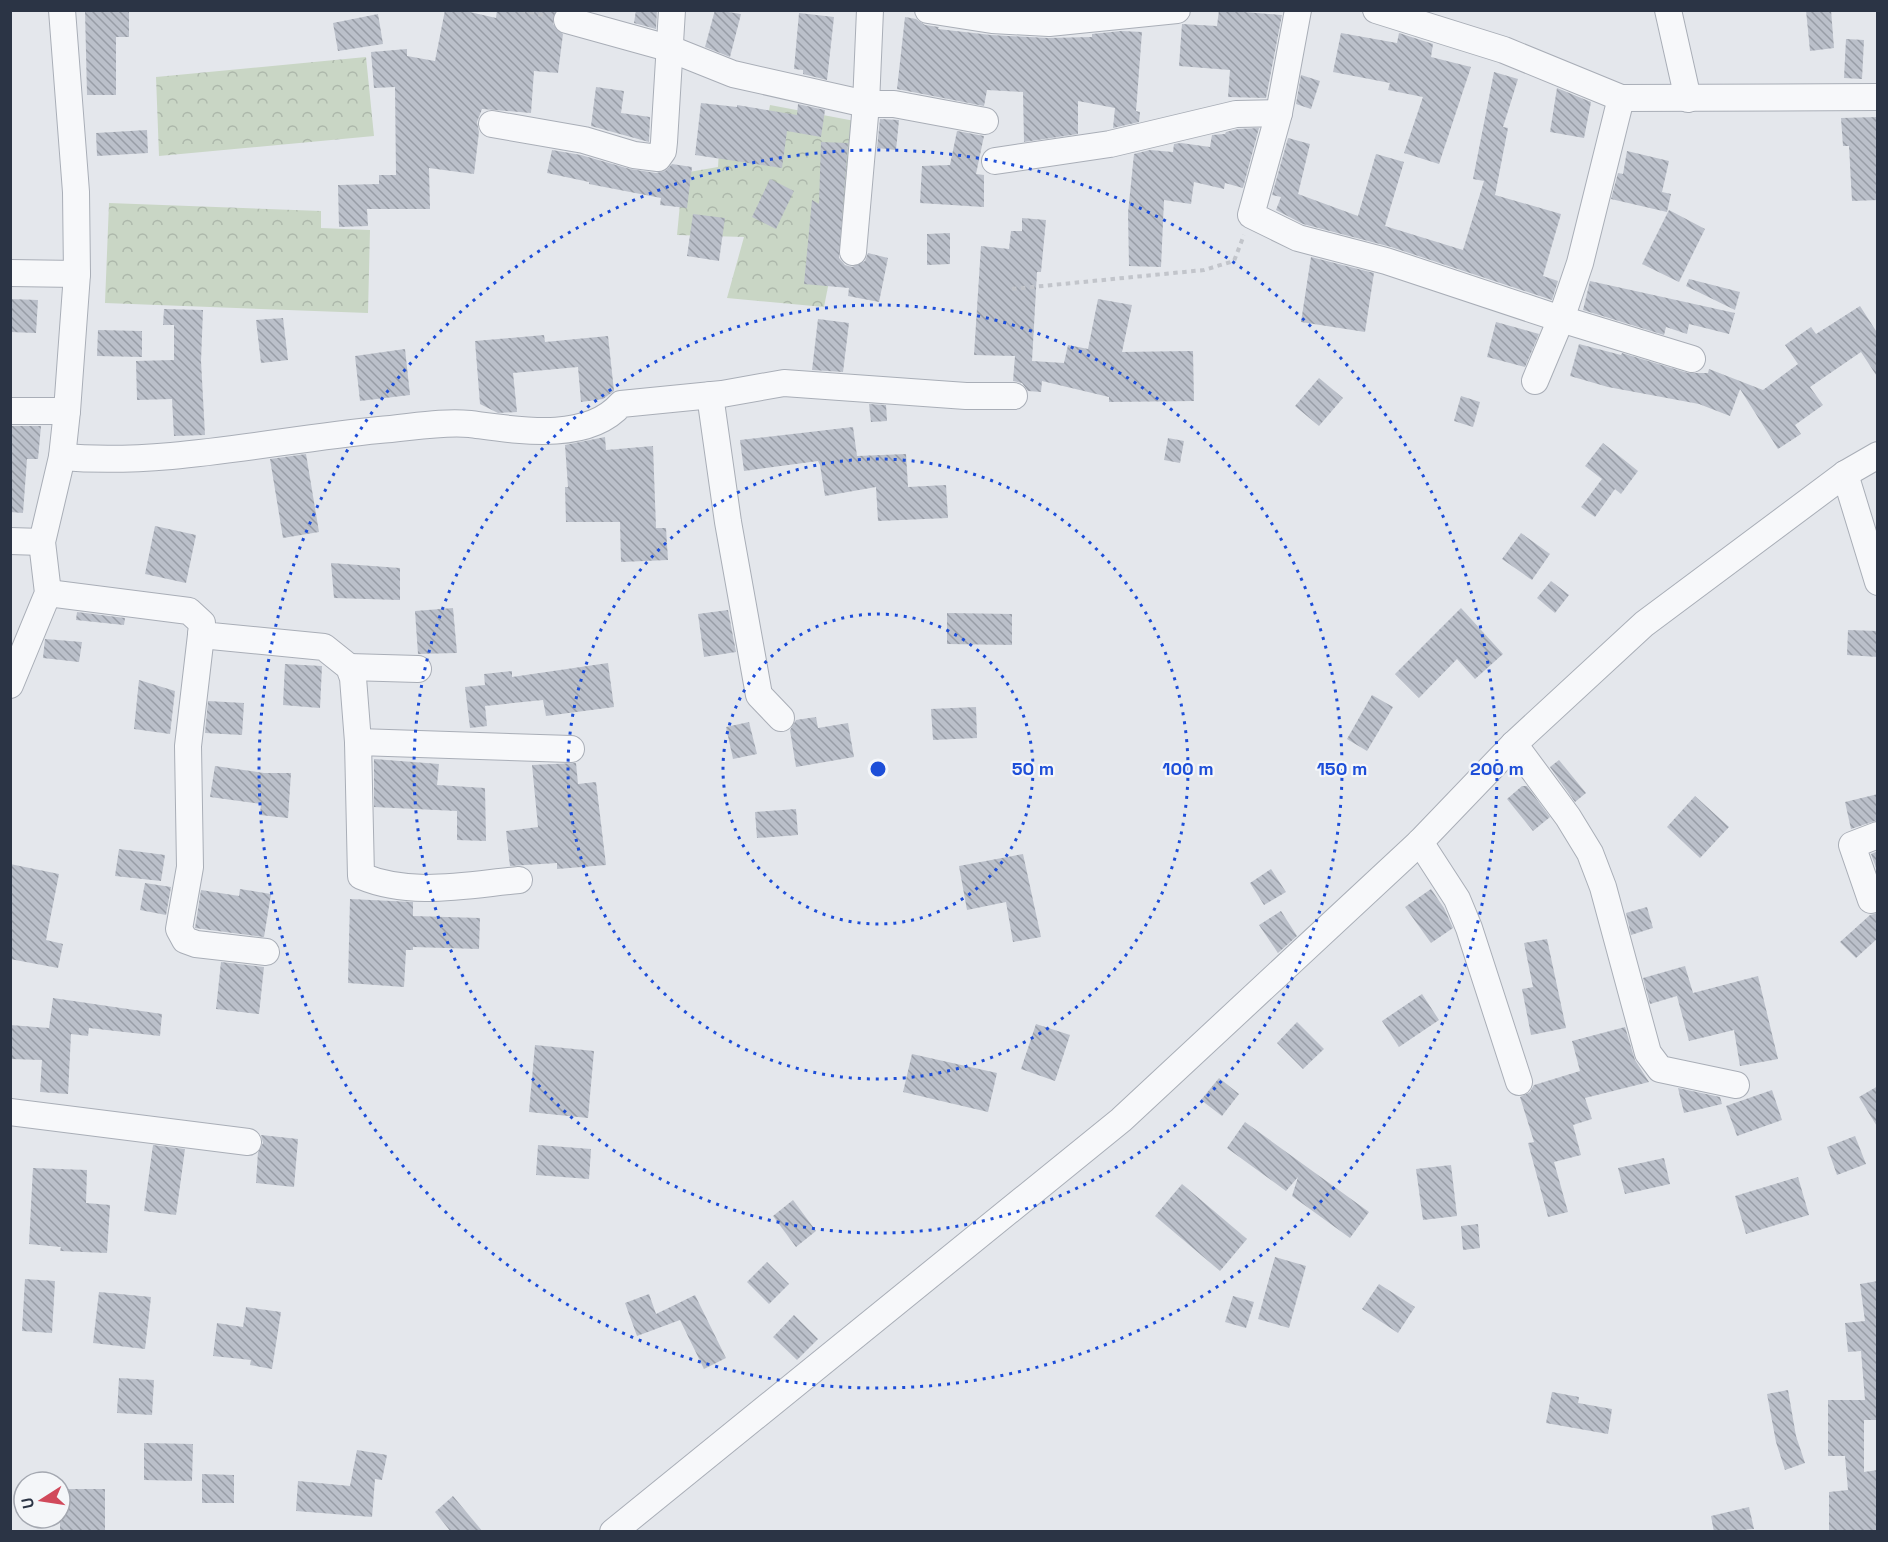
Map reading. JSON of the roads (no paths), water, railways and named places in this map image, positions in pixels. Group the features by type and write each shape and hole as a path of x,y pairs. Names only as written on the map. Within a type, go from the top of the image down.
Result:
{"street":[{"path":"10,685 48,593 42,542 62,457 67,411 77,274 76,192 62,10"},
{"path":"492,124 584,140 634,155 658,158 663,151 664,142 672,10"},
{"path":"853,252 866,104 870,10"},
{"path":"928,10 992,15 1048,23 1177,10"},
{"path":"1298,10 1279,113 1251,215 1299,238 1386,261 1561,319 1692,358"},
{"path":"1376,10 1503,50 1622,98 1878,98"},
{"path":"1668,10 1688,99"},
{"path":"567,20 668,48 733,74 866,104 894,104 985,121"},
{"path":"1535,381 1561,319 1594,216 1622,98"},
{"path":"995,161 1110,144 1236,114 1279,113"},
{"path":"10,273 77,274"},
{"path":"62,457 106,461 194,453 358,432 466,424 498,428 572,428 599,423 612,415 621,404 710,395 784,383 966,396 1014,396"},
{"path":"710,395 728,522 759,695 781,718"},
{"path":"10,411 67,411"},
{"path":"612,1532 1121,1120 1420,842 1514,744 1644,624 1845,474 1878,455"},
{"path":"1845,474 1878,582"},
{"path":"10,541 42,542"},
{"path":"48,593 189,611 202,622 188,746 190,867 179,929 185,940 196,944 266,952"},
{"path":"201,635 324,647 349,667 353,678 358,742 361,876 398,887 438,888 519,880"},
{"path":"349,667 418,669"},
{"path":"358,742 571,749"},
{"path":"1514,744 1568,817 1590,853 1603,887 1648,1053 1660,1069 1736,1085"},
{"path":"1871,900 1852,845 1878,834"},
{"path":"1420,842 1456,899 1469,928 1518,1082"},
{"path":"10,1112 248,1142"}]}
